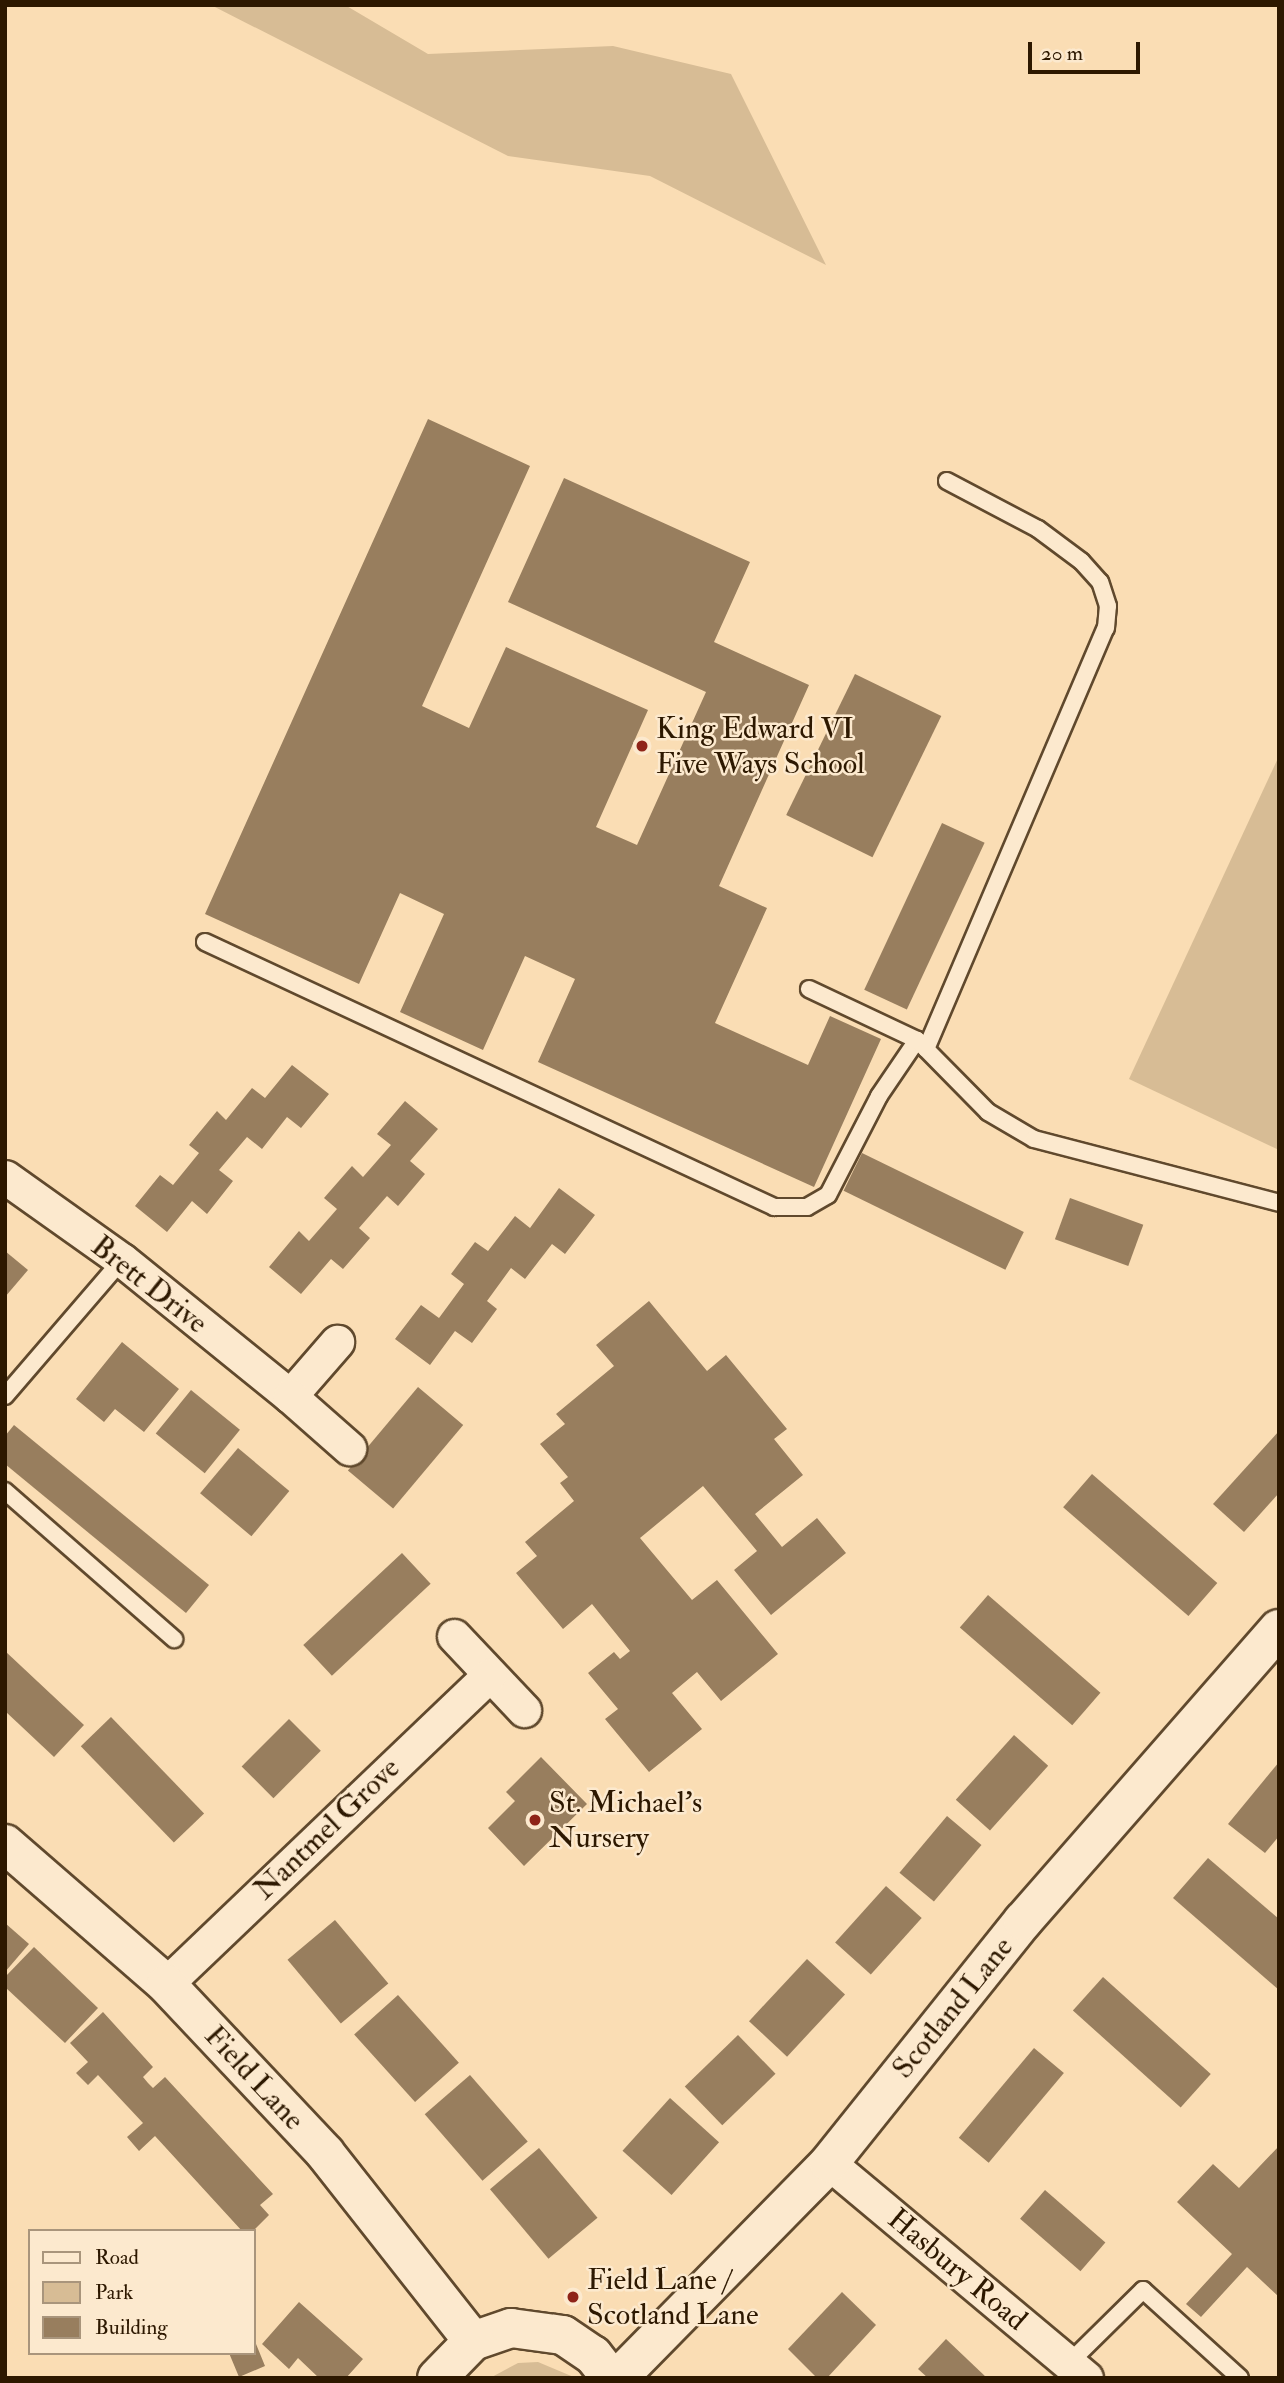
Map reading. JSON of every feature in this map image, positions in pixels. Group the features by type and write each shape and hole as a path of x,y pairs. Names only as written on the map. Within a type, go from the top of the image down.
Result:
{"street":[{"name":"Brett Drive","path":"5,1177 122,1260 290,1396 349,1448"},
{"path":"290,1396 337,1342"},
{"name":"Scotland Lane","path":"618,2378 829,2163 1023,1921 1279,1629"},
{"path":"454,1636 524,1710"},
{"name":"Nantmel Grove","path":"166,1984 489,1675"},
{"name":"Field Lane","path":"5,1844 166,1984 325,2153 473,2341"},
{"name":"Hasbury Road","path":"829,2163 1077,2370"},
{"path":"437,2378 473,2341 511,2328 547,2330 593,2355 611,2378"}],"lane":[{"path":"205,942 774,1207 807,1207 828,1195 879,1096 922,1045 1106,628 1108,606 1100,582 1081,561 1038,529 947,481"},
{"path":"809,989 922,1045 988,1112 1034,1139 1279,1203"},
{"path":"5,1396 122,1260"},
{"path":"5,1491 174,1639"},
{"path":"1077,2370 1143,2290 1240,2378"}],"green space":[{"path":"211,5 345,5 428,54 613,46 731,74 826,265 650,176 508,156"},
{"path":"1279,756 1279,1150 1129,1079"},
{"path":"538,2362 576,2378 490,2378 518,2363"}],"building":[{"path":"428,419 530,466 422,706 469,728 506,647 648,710 596,827 637,845 706,692 508,602 564,478 750,562 714,642 809,685 719,886 767,908 715,1023 808,1065 830,1016 881,1039 814,1187 538,1062 575,979 525,956 483,1050 400,1012 444,914 400,893 359,984 205,914"},
{"path":"855,674 941,716 872,857 786,815"},
{"path":"942,823 985,843 907,1010 864,990"},
{"path":"292,1065 329,1094 301,1128 287,1117 262,1149 247,1137 219,1170 233,1181 207,1214 192,1201 167,1232 135,1206 160,1175 173,1185 199,1153 189,1145 217,1111 226,1120 252,1088 265,1098"},
{"path":"405,1101 438,1129 410,1161 425,1174 398,1206 387,1196 359,1228 370,1238 343,1269 331,1259 301,1294 269,1267 299,1231 309,1241 337,1209 324,1198 352,1166 363,1177 391,1145 377,1134"},
{"path":"862,1153 1024,1232 1005,1270 844,1191"},
{"path":"559,1188 595,1215 565,1254 552,1244 525,1279 511,1268 487,1301 497,1309 472,1343 455,1331 430,1365 395,1339 421,1305 439,1318 464,1284 451,1274 475,1242 488,1251 515,1216 530,1228"},
{"path":"1070,1198 1143,1225 1128,1266 1055,1239"},
{"path":"5,1251 28,1270 5,1297"},
{"path":"649,1301 707,1371 726,1355 787,1429 774,1439 803,1475 755,1514 782,1547 817,1518 846,1553 771,1615 734,1570 757,1551 703,1486 640,1538 692,1600 717,1580 778,1654 721,1701 697,1672 672,1693 702,1729 649,1772 605,1719 618,1709 588,1673 614,1652 620,1659 630,1651 592,1604 563,1629 516,1573 537,1556 525,1542 574,1501 560,1483 568,1477 540,1444 565,1424 556,1414 614,1366 596,1345"},
{"path":"122,1342 179,1389 144,1432 115,1409 104,1422 76,1399"},
{"path":"418,1387 463,1425 393,1508 348,1470"},
{"path":"191,1390 240,1430 205,1473 156,1434"},
{"path":"14,1425 209,1585 186,1613 5,1464 5,1436"},
{"path":"1279,1431 1279,1493 1244,1532 1213,1504"},
{"path":"238,1448 289,1491 251,1536 200,1493"},
{"path":"1092,1474 1217,1583 1188,1616 1063,1507"},
{"path":"402,1553 431,1584 332,1676 303,1645"},
{"path":"988,1595 1100,1693 1072,1725 960,1627"},
{"path":"5,1651 84,1725 54,1757 5,1711"},
{"path":"111,1717 204,1813 174,1843 81,1746"},
{"path":"289,1719 321,1751 273,1798 242,1766"},
{"path":"1014,1735 1048,1766 990,1830 956,1800"},
{"path":"541,1757 587,1804 524,1866 488,1828 515,1801 506,1792"},
{"path":"1279,1762 1279,1836 1265,1853 1228,1824"},
{"path":"947,1816 981,1845 934,1902 899,1873"},
{"path":"1208,1858 1279,1919 1279,1990 1173,1898"},
{"path":"886,1886 922,1918 871,1975 835,1942"},
{"path":"335,1920 388,1984 341,2023 288,1960"},
{"path":"5,1923 29,1944 5,1972"},
{"path":"34,1947 98,2008 65,2043 5,1987 5,1977"},
{"path":"807,1959 845,1994 787,2057 749,2021"},
{"path":"1103,1977 1211,2074 1181,2107 1073,2010"},
{"path":"398,1995 459,2063 415,2102 354,2034"},
{"path":"103,2012 153,2067 143,2077 148,2083 153,2088 165,2077 273,2194 260,2205 269,2215 255,2229 240,2229 155,2136 139,2151 127,2137 143,2123 98,2075 88,2085 76,2073 88,2062 70,2043"},
{"path":"738,2035 776,2074 722,2125 685,2086"},
{"path":"1034,2048 1064,2073 989,2163 959,2138"},
{"path":"470,2075 528,2141 482,2181 425,2114"},
{"path":"670,2098 719,2142 672,2195 622,2151"},
{"path":"1279,2146 1279,2297 1247,2267 1201,2317 1186,2304 1232,2254 1177,2202 1213,2164 1239,2188"},
{"path":"539,2148 597,2218 548,2259 490,2189"},
{"path":"1045,2190 1105,2242 1080,2271 1020,2219"},
{"path":"842,2292 876,2325 827,2378 817,2378 788,2349"},
{"path":"299,2302 363,2359 346,2378 319,2378 298,2358 289,2369 262,2344"},
{"path":"946,2339 987,2378 928,2378 918,2369"},
{"path":"256,2344 265,2366 239,2377 230,2355 256,2355"}],"place":[{"name":"King Edward VI Five Ways School","path":"642,746"},
{"name":"St. Michael's Nursery","path":"535,1820"},
{"name":"Field Lane / Scotland Lane","path":"573,2297"}]}
